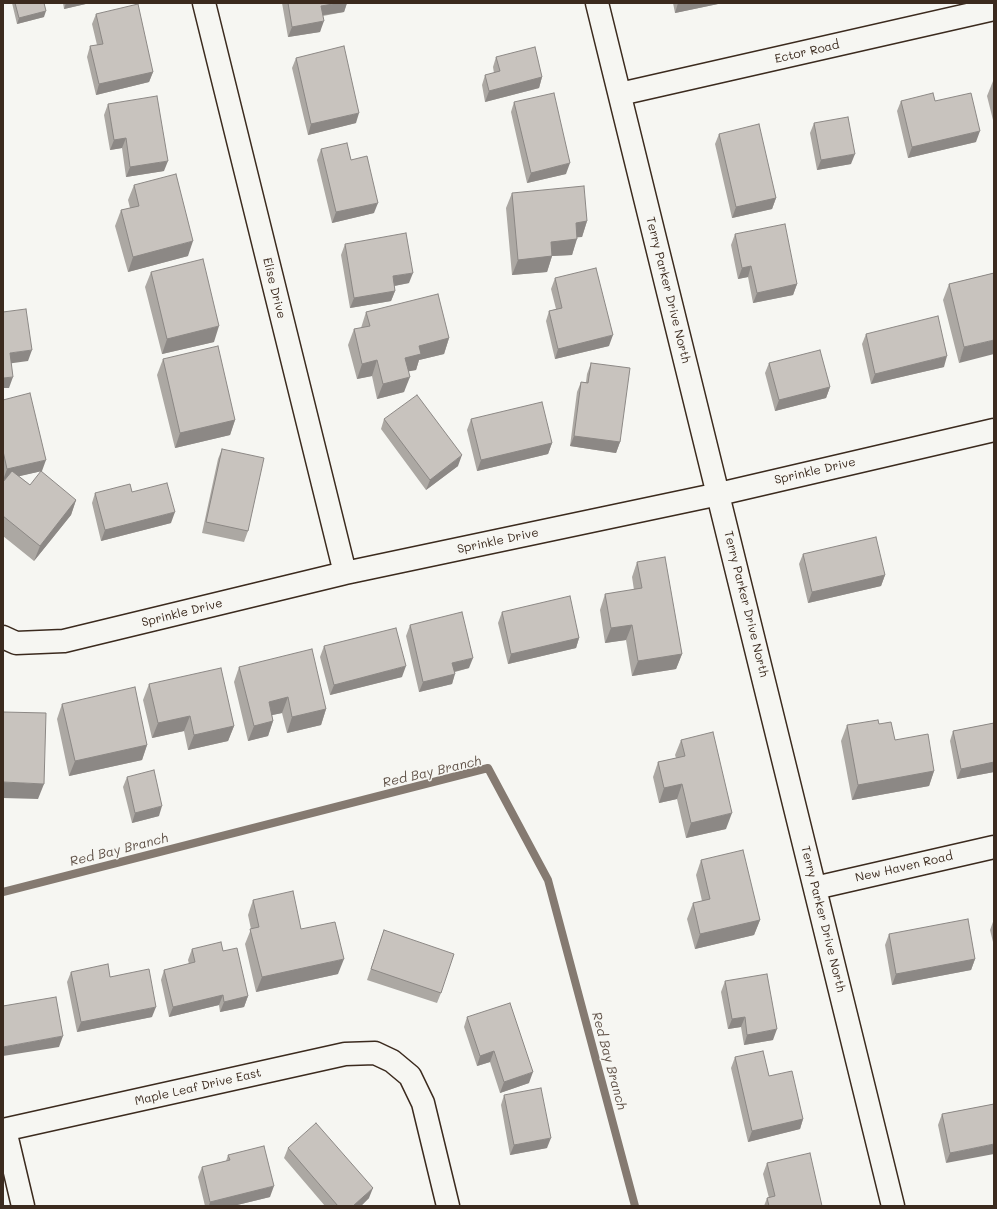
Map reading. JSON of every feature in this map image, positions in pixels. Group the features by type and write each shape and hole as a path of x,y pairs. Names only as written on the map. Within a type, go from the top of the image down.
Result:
{"street":[{"name":"Elise Drive","path":"204,3 345,573"},
{"name":"Terry Parker Drive North","path":"598,3 893,1206"},
{"name":"Ector Road","path":"620,94 994,9"},
{"name":"Sprinkle Drive","path":"3,637 16,643 64,641 345,573 719,494 994,430"},
{"name":"New Haven Road","path":"815,888 994,846"},
{"name":"Maple Leaf Drive East","path":"4,1130 345,1054 375,1053 392,1061 410,1076 423,1102 448,1206"},
{"path":"4,1130 23,1206"}],"building":[{"path":"15,3 44,3 46,11 19,18"},
{"path":"288,3 339,3 321,6 324,21 292,27"},
{"path":"138,4 153,72 99,84 90,46 103,44 96,14"},
{"path":"344,46 359,113 311,124 296,58"},
{"path":"535,47 542,77 489,91 485,75 500,71 496,57"},
{"path":"554,93 570,163 531,173 514,102"},
{"path":"933,93 935,101 971,93 980,131 912,147 901,101"},
{"path":"157,96 168,161 130,167 126,138 114,140 108,104"},
{"path":"848,117 855,154 821,160 814,123"},
{"path":"759,124 776,198 736,207 719,134"},
{"path":"347,143 351,160 367,156 378,203 336,212 321,149"},
{"path":"176,174 193,241 133,257 121,210 139,206 134,185"},
{"path":"584,186 587,221 576,223 577,239 551,242 552,256 518,260 512,193"},
{"path":"785,224 797,284 757,293 751,266 742,268 735,234"},
{"path":"406,233 413,273 393,276 395,291 354,298 345,244"},
{"path":"203,259 219,326 167,339 151,272"},
{"path":"596,268 613,335 558,349 549,311 562,308 555,278"},
{"path":"994,273 994,340 964,347 949,284"},
{"path":"438,294 449,338 419,346 421,354 405,358 410,377 383,384 377,360 362,364 354,329 370,326 366,312"},
{"path":"26,309 32,350 10,353 13,377 3,378 3,312"},
{"path":"938,316 947,356 875,374 866,334"},
{"path":"218,346 235,420 180,433 163,359"},
{"path":"820,350 830,387 779,400 769,363"},
{"path":"591,363 630,368 620,442 574,436 581,382 588,383"},
{"path":"30,393 46,460 7,469 3,451 3,400"},
{"path":"417,395 462,455 430,480 384,419"},
{"path":"542,402 552,443 481,460 471,419"},
{"path":"222,449 264,458 248,531 206,522"},
{"path":"12,471 30,485 41,471 76,500 40,546 3,516 3,482"},
{"path":"167,483 175,512 105,530 95,493 130,484 132,492"},
{"path":"876,537 885,575 812,592 803,554"},
{"path":"665,557 682,654 638,661 632,625 611,628 605,594 642,588 637,562"},
{"path":"570,596 579,638 511,654 502,612"},
{"path":"462,612 473,658 452,663 455,674 423,682 410,625"},
{"path":"396,628 406,666 334,685 324,646"},
{"path":"312,649 326,709 292,717 288,697 269,702 273,721 254,726 239,667"},
{"path":"221,668 234,726 194,735 190,716 158,723 149,684"},
{"path":"135,687 147,745 75,761 62,704"},
{"path":"3,712 46,713 44,784 3,782"},
{"path":"878,720 879,724 891,722 895,740 928,734 934,771 858,785 847,725"},
{"path":"994,723 994,762 961,769 953,731"},
{"path":"713,732 732,813 691,823 682,784 664,788 658,762 685,756 681,740"},
{"path":"154,770 162,806 135,813 127,777"},
{"path":"743,850 760,920 700,934 693,903 710,899 701,860"},
{"path":"293,891 301,929 335,922 344,959 262,977 250,929 259,927 253,900"},
{"path":"968,919 975,959 896,974 889,934"},
{"path":"384,930 454,954 441,993 371,969"},
{"path":"221,942 223,951 237,948 248,996 224,1002 223,995 173,1007 164,970 195,962 192,949"},
{"path":"108,964 110,977 149,969 156,1007 81,1022 71,972"},
{"path":"767,974 777,1029 747,1035 745,1017 732,1019 725,981"},
{"path":"56,997 63,1036 3,1047 3,1006"},
{"path":"510,1003 533,1072 504,1082 494,1051 480,1056 467,1017"},
{"path":"763,1051 769,1076 792,1071 803,1119 752,1131 735,1057"},
{"path":"541,1088 551,1138 514,1145 504,1095"},
{"path":"994,1104 994,1144 950,1153 942,1114"},
{"path":"316,1123 373,1188 353,1206 338,1206 288,1148"},
{"path":"264,1146 274,1186 210,1202 202,1167 230,1160 228,1155"},
{"path":"810,1153 822,1206 769,1206 767,1198 775,1196 767,1163"}],"waterway":[{"name":"Red Bay Branch","path":"3,892 488,768 548,880 635,1206"}]}
